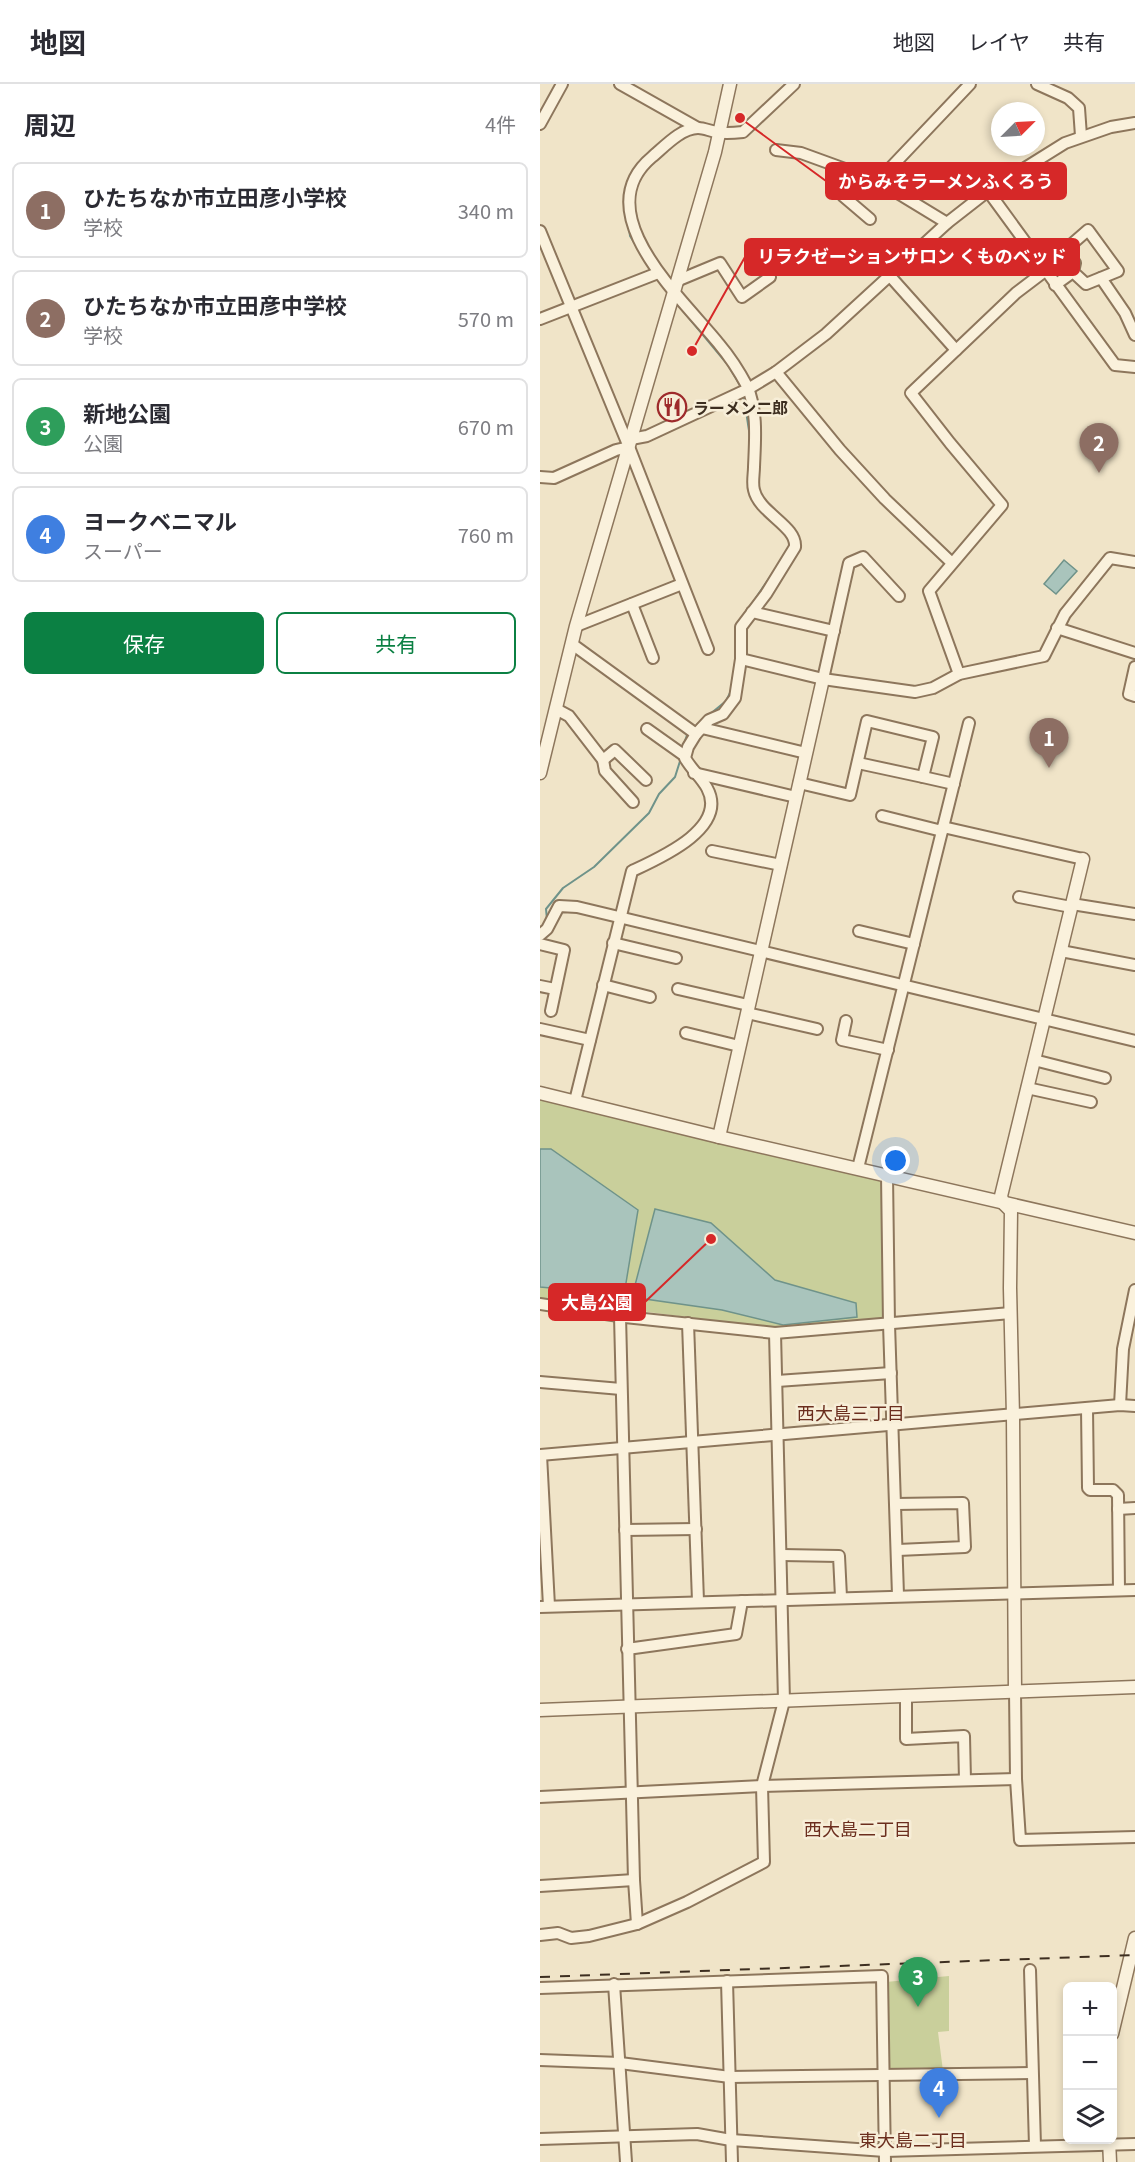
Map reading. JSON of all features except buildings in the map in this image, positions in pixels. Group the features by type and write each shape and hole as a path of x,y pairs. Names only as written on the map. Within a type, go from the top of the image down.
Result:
{"street":[{"path":"540,124 562,84"},
{"path":"620,84 698,128 718,133 743,132 794,84"},
{"path":"540,773 576,626 679,280 715,152 730,84"},
{"path":"878,181 970,84"},
{"path":"1037,84 1068,98 1078,108 1081,136"},
{"path":"540,477 554,478 748,389 776,372 826,334 946,223 988,191 1045,155 1081,136 1135,123"},
{"path":"575,1101 632,871 669,854 708,822 711,810 708,789 685,758 699,731 710,720 723,714 735,698 741,658 741,627 766,594 795,547 796,540 765,508 753,489 755,420 748,389 738,369 658,273 638,239 630,210 630,191 637,172 683,133 698,128"},
{"path":"776,150 801,153 878,181 946,223"},
{"path":"862,175 843,196 870,219"},
{"path":"988,191 1115,365 1135,367"},
{"path":"1055,285 1074,272 1075,263 1065,250 1088,230 1118,271 1086,284 1074,272"},
{"path":"540,231 630,443 708,649"},
{"path":"679,280 720,263 742,297 770,276"},
{"path":"959,674 929,591 1002,505 911,393 1016,293 1045,272"},
{"path":"540,319 658,273"},
{"path":"889,275 956,350"},
{"path":"1101,278 1125,313 1135,335"},
{"path":"776,372 840,450 885,499 952,562"},
{"path":"719,1137 849,563 863,557 899,596"},
{"path":"741,658 823,679 915,692 933,688 959,674 1044,656 1065,614 1110,558 1135,562"},
{"path":"576,626 682,585"},
{"path":"632,604 653,658"},
{"path":"752,612 834,631"},
{"path":"1057,628 1135,653"},
{"path":"572,644 699,731 806,753"},
{"path":"1135,668 1129,694 1135,696"},
{"path":"556,709 569,716 603,760 605,771 633,802"},
{"path":"799,783 850,795 867,721 933,737 923,777"},
{"path":"858,1168 969,723"},
{"path":"647,729 686,756"},
{"path":"603,760 615,750 646,780"},
{"path":"858,763 954,784"},
{"path":"694,773 796,797"},
{"path":"882,816 1083,859 1001,1196 1003,1203 1011,1211 1016,1779 1020,1840 1135,1837"},
{"path":"712,851 781,865"},
{"path":"1019,897 1135,914"},
{"path":"540,935 547,929 559,906 577,907 1135,1041"},
{"path":"859,931 914,944"},
{"path":"540,944 564,950 550,1011"},
{"path":"613,944 676,958"},
{"path":"1061,951 1135,965"},
{"path":"603,985 650,997"},
{"path":"540,986 555,989"},
{"path":"678,989 817,1029"},
{"path":"846,1021 842,1040 888,1050"},
{"path":"540,1029 590,1040"},
{"path":"686,1033 739,1046"},
{"path":"1034,1060 1106,1078"},
{"path":"1027,1088 1091,1102"},
{"path":"540,1093 719,1137 1135,1233"},
{"path":"886,1175 898,1595"},
{"path":"1120,1405 1123,1349 1135,1290"},
{"path":"540,1304 620,1316 775,1333 1011,1312"},
{"path":"620,1316 627,1649 637,1924"},
{"path":"688,1323 698,1601"},
{"path":"540,1935 558,1933 571,1938 589,1936 637,1924 687,1902 764,1862 762,1786 784,1701 775,1333"},
{"path":"777,1381 891,1373"},
{"path":"540,1382 621,1389"},
{"path":"1135,1406 1120,1405 540,1455 545,1607 898,1595 1135,1590"},
{"path":"1087,1408 1088,1488 1116,1492 1118,1495 1119,1590"},
{"path":"896,1504 963,1503 965,1547 898,1550"},
{"path":"1118,1509 1135,1508"},
{"path":"625,1530 696,1529"},
{"path":"782,1555 838,1556 841,1597"},
{"path":"627,1649 736,1634 742,1601"},
{"path":"540,1710 1135,1687"},
{"path":"906,1696 906,1739 964,1736 965,1780"},
{"path":"540,1797 762,1786 1016,1779"},
{"path":"540,1886 634,1880"},
{"path":"1117,2019 1131,1967 1135,1938"},
{"path":"1030,1970 1035,2146"},
{"path":"540,1988 882,1976 885,2157"},
{"path":"728,1981 732,2162"},
{"path":"614,1984 626,2162"},
{"path":"540,2060 620,2063 730,2077 1032,2073"},
{"path":"540,2139 697,2134 731,2140 885,2157 1072,2144"},
{"path":"1117,2143 1135,2144"},
{"path":"1109,2144 1110,2162"}],"green space":[{"path":"540,1099 882,1179 884,1319 779,1329 540,1298"},
{"path":"949,1976 949,2031 938,2032 943,2071 892,2070 887,2064 886,1982"}],"water":[{"path":"1064,560 1077,571 1056,594 1044,584"},
{"path":"540,1149 551,1149 638,1210 624,1295 540,1287"},
{"path":"655,1209 711,1223 775,1280 856,1303 857,1317 783,1325 722,1310 638,1298 634,1289"}],"waterway":[{"path":"629,228 630,236 637,247"},
{"path":"679,306 728,365 741,387"},
{"path":"744,398 750,437"},
{"path":"747,611 774,571"},
{"path":"709,715 726,701 731,691 736,656"},
{"path":"684,744 687,735"},
{"path":"547,920 546,909 563,888 594,867 649,813 659,794 675,777 681,758"}],"railway":[{"path":"540,1977 1135,1955"}],"place":[{"name":"からみそラーメンふくろう","path":"740,118"},
{"name":"リラクゼーションサロン くものベッド","path":"692,351"},
{"name":"ラーメン二郎","path":"672,407"},
{"name":"ひたちなか市立田彦中学校","path":"1099,473"},
{"name":"ひたちなか市立田彦小学校","path":"1049,768"},
{"name":"大島公園","path":"711,1239"},
{"name":"新地公園","path":"918,2007"},
{"name":"ヨークベニマル","path":"939,2118"}],"district":[{"name":"西大島三丁目","path":"851,1412"},
{"name":"西大島二丁目","path":"858,1828"},
{"name":"東大島二丁目","path":"913,2139"}]}
